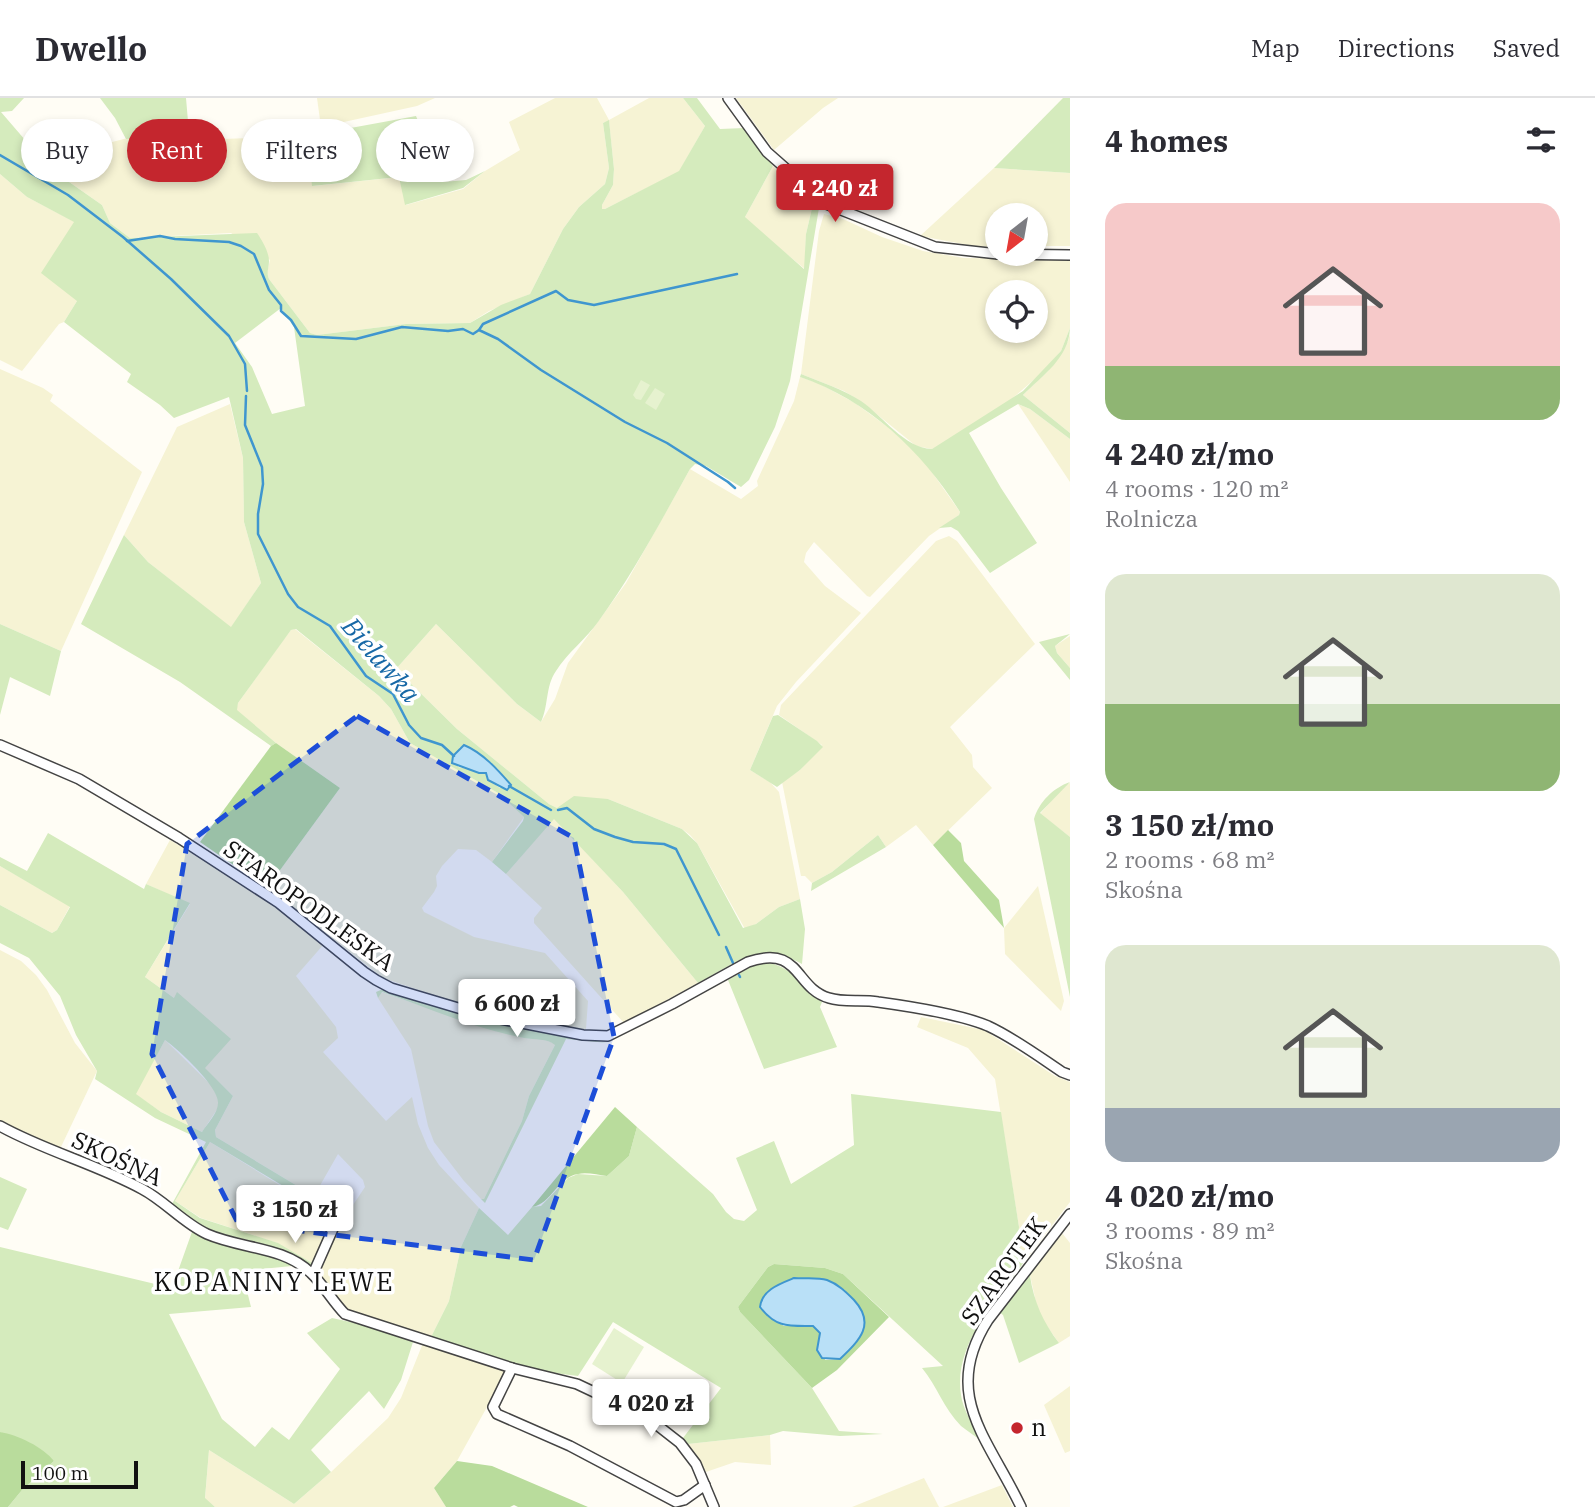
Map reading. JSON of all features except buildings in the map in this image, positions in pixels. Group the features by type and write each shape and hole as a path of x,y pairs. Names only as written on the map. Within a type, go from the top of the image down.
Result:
{"street":[{"path":"728,98 767,152 826,204 935,247 985,253"},
{"path":"1048,255 1070,255"},
{"name":"STAROPODLESKA","path":"0,745 79,779 179,838 279,903 364,972 391,988 485,1016 600,1037 623,1030 748,962 771,957 793,966 817,992 827,998 876,1001 976,1022 1009,1038 1070,1075"},
{"name":"SKOŚNA","path":"0,1126 144,1190 207,1234 289,1259 313,1274 329,1298 345,1314 512,1368 577,1384 630,1409 680,1443 695,1464 714,1507"},
{"path":"313,1274 336,1222 334,1215 314,1200"},
{"name":"SZAROTEK","path":"1021,1507 971,1408 967,1384 969,1361 977,1338 988,1320 1070,1214"},
{"path":"512,1368 493,1407 497,1414 570,1446 676,1502 684,1500 705,1485"}],"highlighted area":[{"path":"357,716 574,838 614,1037 534,1260 238,1223 152,1054 187,844"}],"shaded area":[{"path":"317,98 435,98 417,106 358,119 320,119"},
{"path":"555,98 597,98 609,120 649,98 683,98 705,126 679,172 602,209 613,185 614,169 609,121 603,123 609,168 605,184 579,207 563,229 530,294 489,311 470,323 406,324 317,335 310,333 269,279 267,273 270,260 231,233 130,238 110,223 102,205 69,182 113,182 113,142 127,138 127,182 227,182 227,139 241,138 241,182 313,182 313,186 376,179 376,182 401,182 406,205 463,189 485,171 520,150 509,122"},
{"path":"736,98 838,98 774,150"},
{"path":"773,166 813,204 806,234 805,269 746,221 745,217"},
{"path":"994,168 1070,173 1070,246 1048,246 1048,203 985,203 985,247 920,236"},
{"path":"0,174 27,197 75,222 77,301 64,322 59,324 22,371 0,360"},
{"path":"824,214 923,251 964,258 985,258 985,266 1048,266 1048,259 1070,259 1070,328 1061,351 1044,371 1006,404 940,446 932,449 916,446 844,391 801,374 819,231"},
{"path":"1070,334 1070,433 1023,395 1048,371"},
{"path":"0,369 53,395 50,401 142,472 61,651 0,624"},
{"path":"800,377 818,383 855,403 889,428 922,458 960,512 929,536 870,597 814,542 806,553 804,562 825,586 861,613 777,706 750,770 770,782 779,792 800,899 779,907 745,929 697,843 682,829 608,799 557,808 549,804 457,729 396,669 436,624 517,704 541,722 555,699 568,663 626,583 690,469 741,499 758,486 757,481 794,401"},
{"path":"230,404 243,458 244,522 261,583 231,628 148,562 124,535 177,427"},
{"path":"1018,404 1030,409 1070,439 1070,482"},
{"path":"949,536 957,541 1035,644 950,727 972,755 973,767 992,788 933,845 916,825 886,847 878,835 832,872 812,883 805,876 801,876 782,782 800,770 822,745 779,715 781,705 936,541"},
{"path":"295,629 379,696 391,709 410,743 498,793 524,817 492,862 476,850 458,849 442,866 436,876 437,886 422,908 424,912 474,937 545,953 588,1001 586,1029 451,1001 383,978 267,888 340,788 276,743 236,710 238,703 281,643 291,630"},
{"path":"1070,636 1070,668 1057,653 1055,646"},
{"path":"1070,783 1070,837 1040,814 1065,785"},
{"path":"554,818 623,892 698,983 624,1023 534,923 534,918 542,908 506,874"},
{"path":"170,840 260,895 324,944 296,976 336,1027 338,1038 323,1052 386,1121 412,1097 418,1124 428,1148 439,1165 479,1208 461,1247 449,1301 431,1337 347,1310 323,1280 319,1271 341,1223 365,1187 363,1180 338,1154 314,1196 216,1137 215,1130 233,1096 204,1068 174,998 145,977 190,904 146,884"},
{"path":"0,866 70,906 57,930 52,933 0,905"},
{"path":"1038,886 1064,1001 1061,1011 1005,954 1004,928"},
{"path":"0,950 21,961 36,975 75,1043 97,1071 60,1149 0,1122"},
{"path":"381,992 486,1028 525,1038 542,1039 555,1045 529,1096 522,1121 484,1199 464,1181 434,1142 411,1049 378,998"},
{"path":"921,1017 984,1030 1055,1076 1070,1082 1070,1202 1024,1262 1018,1239 1019,1227 995,1079 968,1048 917,1027"},
{"path":"165,1040 212,1086 219,1100 218,1108 202,1132 161,1112 135,1094"},
{"path":"210,1142 330,1216 332,1222 312,1263 277,1243 201,1218 175,1201"},
{"path":"1062,1233 1070,1243 1070,1336 1059,1343 1037,1307 1030,1275"},
{"path":"423,1343 507,1371 457,1461 434,1488 446,1507 215,1507 205,1499 209,1450 294,1504 388,1418 401,1398"},
{"path":"1070,1386 1070,1451 1065,1453 1044,1405"},
{"path":"770,1435 771,1465 735,1462 706,1472 688,1444"},
{"path":"924,1478 939,1507 852,1507"},
{"path":"1002,1485 1013,1507 943,1507"}],"green space":[{"path":"0,98 24,98 12,111 1,112 21,135 21,182 69,182 102,205 110,223 130,238 257,233 268,254 269,279 310,333 317,335 406,324 470,323 501,305 530,294 563,229 579,207 605,184 609,168 603,123 609,120 614,169 613,185 602,205 602,209 605,209 679,171 705,126 683,98 697,98 720,129 744,128 773,166 745,217 804,269 806,234 813,204 780,172 820,202 790,381 775,427 749,480 741,487 706,466 695,464 690,469 611,604 556,671 550,683 541,722 517,704 436,624 396,669 457,729 549,804 557,808 574,796 608,799 682,829 697,843 743,928 756,924 779,907 800,899 805,929 802,964 786,957 760,954 737,961 698,983 623,892 554,819 506,874 492,862 524,817 498,793 410,743 391,709 379,696 296,629 291,630 238,703 237,710 276,743 271,746 180,682 81,624 124,535 148,562 231,627 261,583 244,522 243,458 229,397 174,418 127,382 131,374 64,322 77,301 41,273 74,222 27,197 0,174","holes":["281,308 294,327 305,406 272,414 252,367 235,343","465,745 498,769 511,785 500,788 488,780 486,773 458,767 459,748"]},
{"path":"100,98 186,98 188,119 127,119 127,139"},
{"path":"1063,98 1070,98 1070,173 994,168"},
{"path":"376,123 376,179 362,181 362,126"},
{"path":"312,182 351,182 312,186"},
{"path":"400,182 471,182 463,188 405,205"},
{"path":"1070,328 1060,357 1023,395 1070,433 1070,439 1030,409 1018,404 969,433 1037,543 990,573 958,531 951,527 939,528 960,512 911,449 871,414 848,399 800,377 801,374 854,397 912,443 932,449 1023,391 1061,351"},
{"path":"641,380 650,385 641,400 633,395"},
{"path":"655,388 665,394 656,410 645,403"},
{"path":"0,624 61,651 50,696 10,677 0,715"},
{"path":"1070,634 1055,646 1057,653 1070,668 1070,680 1039,642"},
{"path":"778,715 823,747 800,770 777,787 750,770 773,716"},
{"path":"276,743 340,788 267,888 200,842 271,746"},
{"path":"1070,782 1040,813 1070,837 1070,997 1034,819 1048,796"},
{"path":"948,830 961,843 964,861 999,900 1004,928 933,845"},
{"path":"48,833 144,889 146,884 190,903 145,977 174,998 177,992 231,1039 205,1068 233,1096 215,1130 216,1137 314,1196 310,1202 210,1142 175,1201 200,1218 278,1243 312,1263 315,1260 311,1268 259,1243 208,1230 172,1204 206,1142 155,1118 95,1079 97,1071 76,1035 60,996 29,958 0,943 0,905 52,933 57,930 70,907 0,866 0,857 27,871","holes":["165,1040 197,1069 217,1096 216,1111 202,1132 161,1112 136,1094"]},
{"path":"878,835 886,847 811,891 812,883 832,872"},
{"path":"765,962 790,972 822,1002 820,1007 837,1047 764,1069 728,980 756,964"},
{"path":"383,989 432,1006 511,1027 608,1043 566,1039 485,1203 481,1199 484,1199 522,1121 529,1096 555,1045 545,1040 524,1038 452,1018 382,992 378,998 376,992"},
{"path":"851,1094 1001,1112 1019,1227 1018,1239 1024,1262 979,1324 964,1358 960,1376 962,1401 980,1440 955,1419 922,1368 943,1366 843,1274 825,1268 774,1264 768,1267 738,1307 812,1388 839,1431 883,1434 840,1436 783,1431 770,1435 688,1444 683,1438 721,1388 613,1322 578,1376 503,1362 431,1337 449,1301 461,1247 479,1208 508,1235 532,1207 541,1206 568,1178 578,1174 607,1176 629,1156 637,1127 713,1194 726,1212 734,1219 744,1221 757,1210 736,1158 774,1141 791,1184 854,1145"},
{"path":"615,1107 637,1127 629,1156 607,1176 585,1173 571,1176 545,1201 532,1207"},
{"path":"0,1177 27,1189 8,1230 0,1227"},
{"path":"193,1229 289,1262 292,1266 242,1271 251,1307 169,1314 222,1419 255,1447 272,1427 289,1440 340,1369 307,1333 332,1318 364,1325 413,1342 401,1380 384,1409 369,1391 311,1450 331,1472 294,1504 209,1450 205,1498 215,1507 8,1507 22,1490 54,1461 0,1432 0,1247 172,1288"},
{"path":"1058,1237 1030,1276 1040,1311 1059,1343 1019,1363 1003,1315 999,1312"},
{"path":"774,1264 825,1268 843,1274 889,1317 837,1370 812,1388 738,1307 768,1267","holes":["825,1280 845,1290 860,1337 840,1359 825,1360 819,1340 821,1333 813,1326 784,1326 767,1316"]},
{"path":"614,1328 644,1347 622,1383 592,1364"},
{"path":"0,1432 30,1442 54,1461 22,1490 8,1507 0,1507"},
{"path":"457,1461 492,1466 588,1507 446,1507 434,1488"}],"water":[{"path":"464,745 495,768 511,785 507,790 488,780 486,773 452,763 453,756"},
{"path":"794,1278 827,1280 845,1291 861,1309 865,1324 863,1331 840,1359 822,1358 817,1350 820,1333 813,1326 790,1326 777,1322 760,1307 768,1292"}],"waterway":[{"name":"Bielawka","path":"0,155 68,195 123,237 171,279 229,336 245,364 247,391"},
{"path":"127,241 160,236 229,242 241,246 254,254 269,290 281,305 281,311 291,320 301,336 356,339 402,327 448,331 463,329 473,334 479,330 498,339 541,370 625,422 667,443 735,488"},
{"path":"479,330 483,324 556,291 568,300 594,305 737,274"},
{"name":"Bielawka","path":"246,396 245,425 262,467 258,534 288,594 298,607 330,626 366,676 393,694 409,725 421,738 442,745 454,756"},
{"name":"Bielawka","path":"509,786 551,810"},
{"name":"Bielawka","path":"558,810 567,808 594,829 615,837 633,842 664,844 676,849 719,935"},
{"name":"Bielawka","path":"726,947 733,963"}],"place":[{"name":"n","path":"1017,1428"}],"district":[{"name":"KOPANINY LEWE","path":"274,1282"}]}
